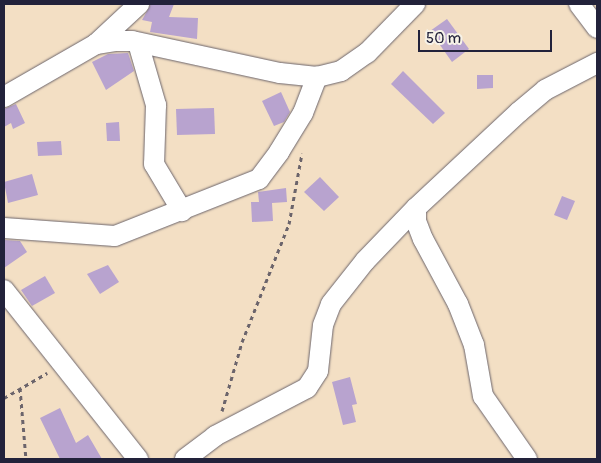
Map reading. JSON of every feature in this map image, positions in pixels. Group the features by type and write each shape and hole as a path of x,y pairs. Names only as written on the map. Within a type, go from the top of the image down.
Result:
{"street":[{"path":"4,97 96,44 140,4"},
{"path":"96,44 138,43 280,73 317,77 341,71 367,53 415,4"},
{"path":"579,4 597,28"},
{"path":"138,43 156,105 154,164 182,211"},
{"path":"185,459 216,436 308,388 318,371 323,325 331,304 365,261 480,145 545,90 597,63"},
{"path":"4,228 115,236 182,211 259,178 267,171 303,112 317,77"},
{"path":"416,208 416,221 423,239 458,304 474,345 483,396 527,459"},
{"path":"6,298 138,459"}],"path":[{"path":"216,436 242,342 289,224 302,145"},
{"path":"4,398 61,365"},
{"path":"20,388 26,459"}],"building":[{"path":"151,4 174,4 169,17 198,18 197,39 150,32 152,22 142,20"},
{"path":"447,19 469,49 452,62 430,31"},
{"path":"128,53 134,71 106,90 92,62 108,54"},
{"path":"403,71 445,113 433,124 391,84"},
{"path":"477,75 493,75 493,88 477,89"},
{"path":"281,92 290,112 284,122 274,126 262,101"},
{"path":"16,104 25,123 13,129 11,123 4,127 4,109"},
{"path":"214,108 215,134 177,135 176,109"},
{"path":"119,122 120,141 107,141 106,123"},
{"path":"61,141 62,155 38,156 37,142"},
{"path":"32,174 38,195 8,203 4,182"},
{"path":"320,177 339,197 324,211 304,192"},
{"path":"286,188 287,202 272,203 273,221 252,222 251,202 259,202 258,192"},
{"path":"562,196 575,201 567,220 554,215"},
{"path":"4,240 20,241 27,252 4,268"},
{"path":"108,265 119,282 100,294 87,274"},
{"path":"45,276 55,293 32,306 21,290"},
{"path":"350,377 357,404 352,405 356,422 343,425 332,382"},
{"path":"60,408 76,443 88,435 102,459 60,459 40,418"}]}
